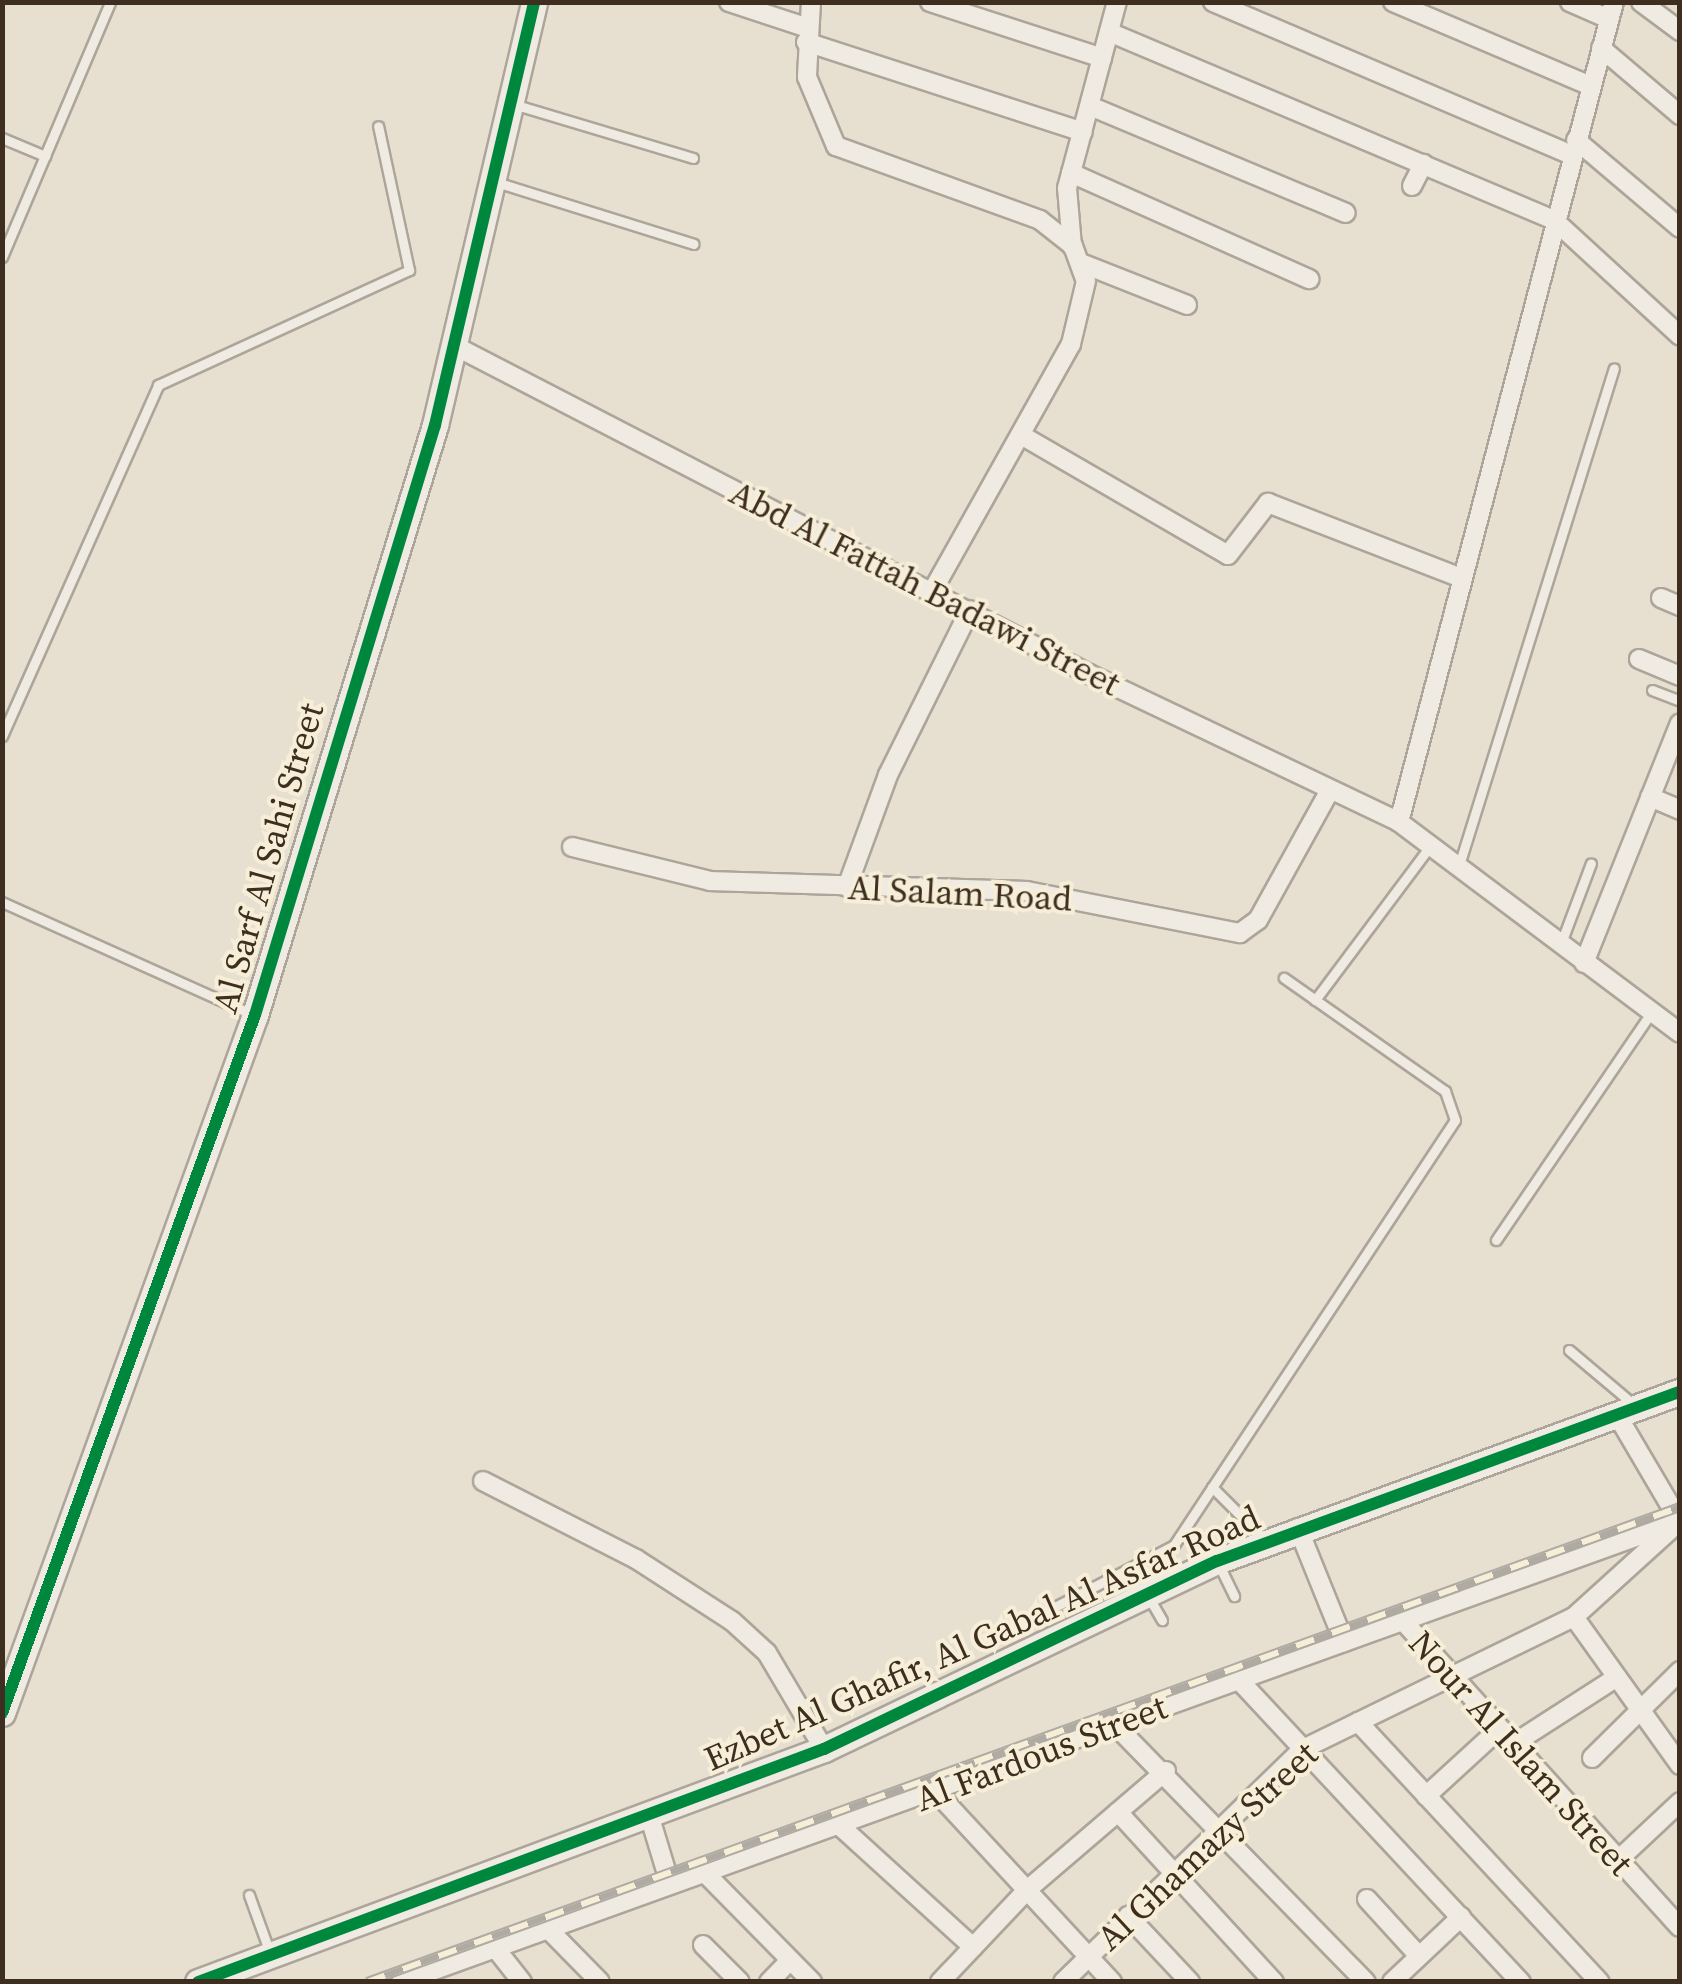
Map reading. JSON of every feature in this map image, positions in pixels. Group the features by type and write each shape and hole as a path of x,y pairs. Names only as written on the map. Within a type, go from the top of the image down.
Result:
{"street":[{"name":"Al Sarf Al Sahi Street","path":"2,1712 255,1016 455,346 534,2"},
{"path":"729,2 807,35 1083,132"},
{"path":"811,2 807,35 816,113 852,158 1040,220 1077,255 1186,306"},
{"path":"930,2 1102,58"},
{"path":"932,590 1082,320 1070,172 1117,2"},
{"path":"1213,2 1574,148 1680,228"},
{"path":"1393,2 1591,86"},
{"path":"1399,822 1554,220 1612,11 1570,2"},
{"path":"1642,2 1680,32"},
{"path":"1109,32 1554,220 1680,336"},
{"path":"1601,48 1680,115"},
{"path":"1090,106 1346,213"},
{"path":"1412,186 1423,164"},
{"path":"1070,172 1309,279"},
{"name":"Abd Al Fattah Badawi Street","path":"455,346 1329,792 1399,822 1460,862 1650,1014 1677,1026"},
{"path":"1021,435 1228,555 1268,503 1461,578"},
{"path":"1661,598 1680,606"},
{"path":"848,887 894,762 970,610"},
{"path":"1639,659 1680,676"},
{"path":"1584,962 1678,732"},
{"name":"Al Salam Road","path":"572,847 710,881 1028,891 1240,933 1258,920 1329,792"},
{"path":"1650,797 1680,810"},
{"name":"Ezbet Al Ghafir, Al Gabal Al Asfar Road","path":"198,1982 650,1818 824,1750 1217,1561 1298,1528 1680,1392"},
{"path":"1627,1411 1679,1522"},
{"path":"483,1481 636,1558 732,1621 767,1653 824,1750"},
{"name":"Al Ghamazy Street","path":"1063,1982 1219,1826 1303,1749 1574,1617 1679,1522"},
{"name":"Al Fardous Street","path":"415,1979 1679,1522"},
{"path":"1298,1528 1344,1642"},
{"path":"1574,1617 1680,1765"},
{"name":"Nour Al Islam Street","path":"1404,1622 1504,1739 1680,1927"},
{"path":"1592,1758 1680,1672"},
{"path":"1426,1796 1504,1739 1616,1678"},
{"path":"1238,1679 1522,1982"},
{"path":"1358,1722 1600,1982"},
{"path":"1115,1725 1166,1771 1366,1982"},
{"path":"940,1982 1027,1890 1166,1771"},
{"path":"937,1793 1112,1982"},
{"path":"1617,1861 1680,1802"},
{"path":"1118,1812 1274,1982"},
{"path":"650,1818 670,1884"},
{"path":"840,1826 972,1947"},
{"path":"705,1873 812,1982"},
{"path":"1367,1899 1420,1956"},
{"path":"1128,1916 1190,1982"},
{"path":"1392,1982 1461,1917"},
{"path":"548,1929 600,1982"},
{"path":"703,1945 740,1982"},
{"path":"496,1948 522,1982"},
{"path":"769,1982 790,1960"}],"lane":[{"path":"2,257 110,2"},
{"path":"511,104 692,158"},
{"path":"2,736 158,384 409,270 378,126"},
{"path":"2,138 44,156"},
{"path":"493,181 694,244"},
{"path":"1460,862 1614,368"},
{"path":"1652,690 1680,702"},
{"path":"1315,1000 1432,843"},
{"path":"1562,943 1591,863"},
{"path":"2,902 255,1016"},
{"path":"991,1640 1168,1551 1455,1120 1445,1091 1284,978"},
{"path":"1496,1240 1650,1014"},
{"path":"1569,1350 1627,1411"},
{"path":"1212,1486 1266,1541"},
{"path":"1217,1561 1234,1596"},
{"path":"1146,1592 1162,1620"},
{"path":"249,1895 271,1955"}],"railway":[{"path":"367,1982 1680,1507"}],"cycle path":[{"path":"2,1713 255,1015 435,425 534,2"},
{"path":"198,1982 824,1749 1217,1561 1680,1392"}]}
